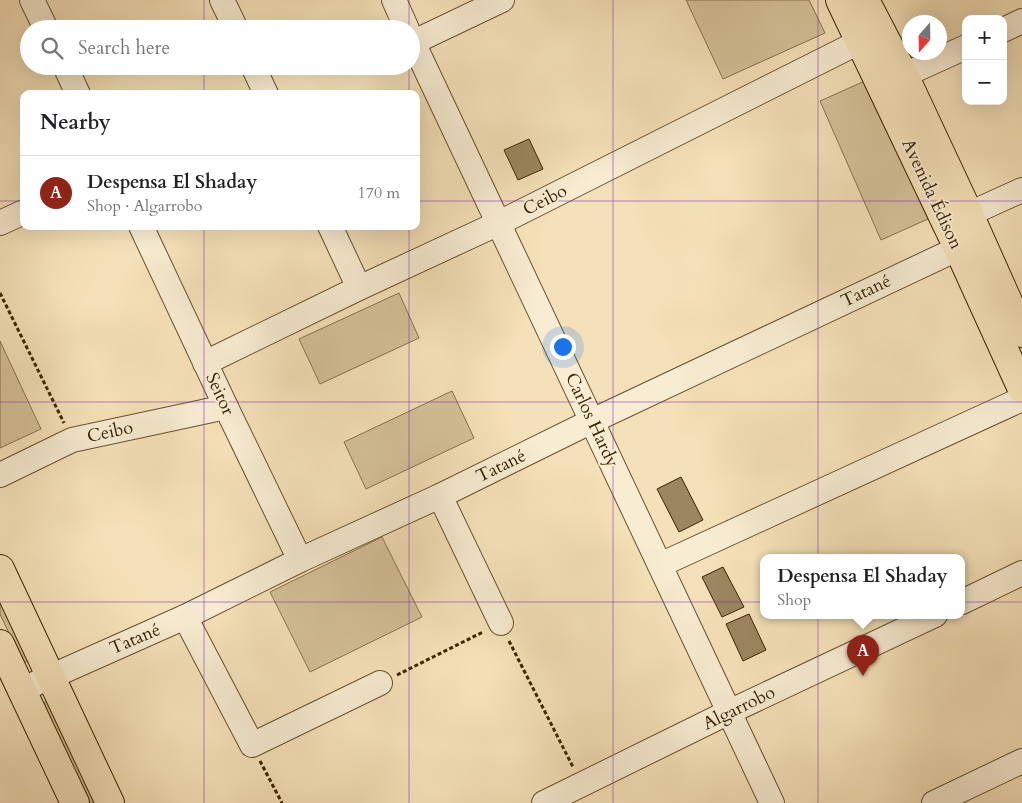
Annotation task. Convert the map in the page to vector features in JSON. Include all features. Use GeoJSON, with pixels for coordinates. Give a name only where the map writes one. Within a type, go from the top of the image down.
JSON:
{"type":"FeatureCollection","features":[{"type":"Feature","properties":{"kind":"main road","name":"Avenida Édison"},"geometry":{"type":"LineString","coordinates":[[840,0],[904,75],[968,233],[1022,389]]}},
{"type":"Feature","properties":{"kind":"main road","name":"Avenida Édison"},"geometry":{"type":"LineString","coordinates":[[865,0],[871,36],[968,233],[1022,333]]}},
{"type":"Feature","properties":{"kind":"main road"},"geometry":{"type":"LineString","coordinates":[[0,569],[110,803]]}},
{"type":"Feature","properties":{"kind":"main road"},"geometry":{"type":"LineString","coordinates":[[0,644],[75,803]]}},
{"type":"Feature","properties":{"kind":"street"},"geometry":{"type":"LineString","coordinates":[[32,0],[42,20]]}},
{"type":"Feature","properties":{"kind":"street"},"geometry":{"type":"LineString","coordinates":[[222,0],[232,20]]}},
{"type":"Feature","properties":{"kind":"street","name":"Carlos Hardy"},"geometry":{"type":"LineString","coordinates":[[394,0],[403,20]]}},
{"type":"Feature","properties":{"kind":"street"},"geometry":{"type":"LineString","coordinates":[[420,32],[502,0]]}},
{"type":"Feature","properties":{"kind":"street"},"geometry":{"type":"LineString","coordinates":[[1007,28],[1022,21]]}},
{"type":"Feature","properties":{"kind":"street","name":"Ceibo"},"geometry":{"type":"LineString","coordinates":[[205,363],[359,288],[499,223],[871,36]]}},
{"type":"Feature","properties":{"kind":"street"},"geometry":{"type":"LineString","coordinates":[[904,75],[962,49]]}},
{"type":"Feature","properties":{"kind":"street","name":"Carlos Hardy"},"geometry":{"type":"LineString","coordinates":[[420,55],[772,803]]}},
{"type":"Feature","properties":{"kind":"street"},"geometry":{"type":"LineString","coordinates":[[69,75],[76,90]]}},
{"type":"Feature","properties":{"kind":"street"},"geometry":{"type":"LineString","coordinates":[[257,75],[264,90]]}},
{"type":"Feature","properties":{"kind":"street","name":"Tatané"},"geometry":{"type":"LineString","coordinates":[[21,690],[185,617],[300,560],[440,496],[968,233],[1022,190]]}},
{"type":"Feature","properties":{"kind":"street"},"geometry":{"type":"LineString","coordinates":[[0,223],[20,214]]}},
{"type":"Feature","properties":{"kind":"street","name":"Seitor"},"geometry":{"type":"LineString","coordinates":[[144,230],[205,363],[300,560]]}},
{"type":"Feature","properties":{"kind":"street"},"geometry":{"type":"LineString","coordinates":[[332,230],[359,288]]}},
{"type":"Feature","properties":{"kind":"street"},"geometry":{"type":"LineString","coordinates":[[660,565],[1022,399]]}},
{"type":"Feature","properties":{"kind":"street","name":"Ceibo"},"geometry":{"type":"LineString","coordinates":[[0,475],[72,440],[226,407]]}},
{"type":"Feature","properties":{"kind":"street"},"geometry":{"type":"LineString","coordinates":[[440,496],[500,623]]}},
{"type":"Feature","properties":{"kind":"street"},"geometry":{"type":"LineString","coordinates":[[965,601],[1022,573]]}},
{"type":"Feature","properties":{"kind":"street"},"geometry":{"type":"LineString","coordinates":[[185,617],[252,744],[380,684]]}},
{"type":"Feature","properties":{"kind":"street","name":"Algarrobo"},"geometry":{"type":"LineString","coordinates":[[544,803],[586,794],[729,712],[927,619]]}},
{"type":"Feature","properties":{"kind":"street"},"geometry":{"type":"LineString","coordinates":[[934,803],[1022,761]]}},
{"type":"Feature","properties":{"kind":"path"},"geometry":{"type":"LineString","coordinates":[[0,294],[72,440]]}},
{"type":"Feature","properties":{"kind":"path"},"geometry":{"type":"LineString","coordinates":[[380,684],[500,623],[586,794]]}},
{"type":"Feature","properties":{"kind":"path"},"geometry":{"type":"LineString","coordinates":[[252,744],[282,803]]}},
{"type":"Feature","properties":{"kind":"shaded area"},"geometry":{"type":"Polygon","coordinates":[[[686,0],[809,0],[825,33],[723,79],[686,0]]]}},
{"type":"Feature","properties":{"kind":"shaded area"},"geometry":{"type":"Polygon","coordinates":[[[867,80],[928,219],[881,240],[820,101],[867,80]]]}},
{"type":"Feature","properties":{"kind":"shaded area"},"geometry":{"type":"Polygon","coordinates":[[[399,293],[419,338],[320,384],[299,339],[399,293]]]}},
{"type":"Feature","properties":{"kind":"shaded area"},"geometry":{"type":"Polygon","coordinates":[[[0,341],[41,429],[0,448],[0,341]]]}},
{"type":"Feature","properties":{"kind":"shaded area"},"geometry":{"type":"Polygon","coordinates":[[[452,391],[474,438],[366,489],[344,442],[452,391]]]}},
{"type":"Feature","properties":{"kind":"shaded area"},"geometry":{"type":"Polygon","coordinates":[[[382,537],[422,617],[310,672],[270,592],[382,537]]]}},
{"type":"Feature","properties":{"kind":"shaded area"},"geometry":{"type":"Polygon","coordinates":[[[0,590],[33,659],[23,663],[0,614],[0,590]]]}},
{"type":"Feature","properties":{"kind":"shaded area"},"geometry":{"type":"Polygon","coordinates":[[[49,699],[98,803],[89,803],[43,704],[49,699]]]}},
{"type":"Feature","properties":{"kind":"building"},"geometry":{"type":"Polygon","coordinates":[[[529,139],[543,169],[518,180],[504,150],[529,139]]]}},
{"type":"Feature","properties":{"kind":"building"},"geometry":{"type":"Polygon","coordinates":[[[681,477],[703,520],[679,532],[657,489],[681,477]]]}},
{"type":"Feature","properties":{"kind":"building"},"geometry":{"type":"Polygon","coordinates":[[[723,567],[744,607],[722,617],[702,577],[723,567]]]}},
{"type":"Feature","properties":{"kind":"building"},"geometry":{"type":"Polygon","coordinates":[[[749,614],[766,650],[743,661],[726,624],[749,614]]]}},
{"type":"Feature","properties":{"kind":"place","name":"Despensa El Shaday"},"geometry":{"type":"Point","coordinates":[863,676]}}]}
